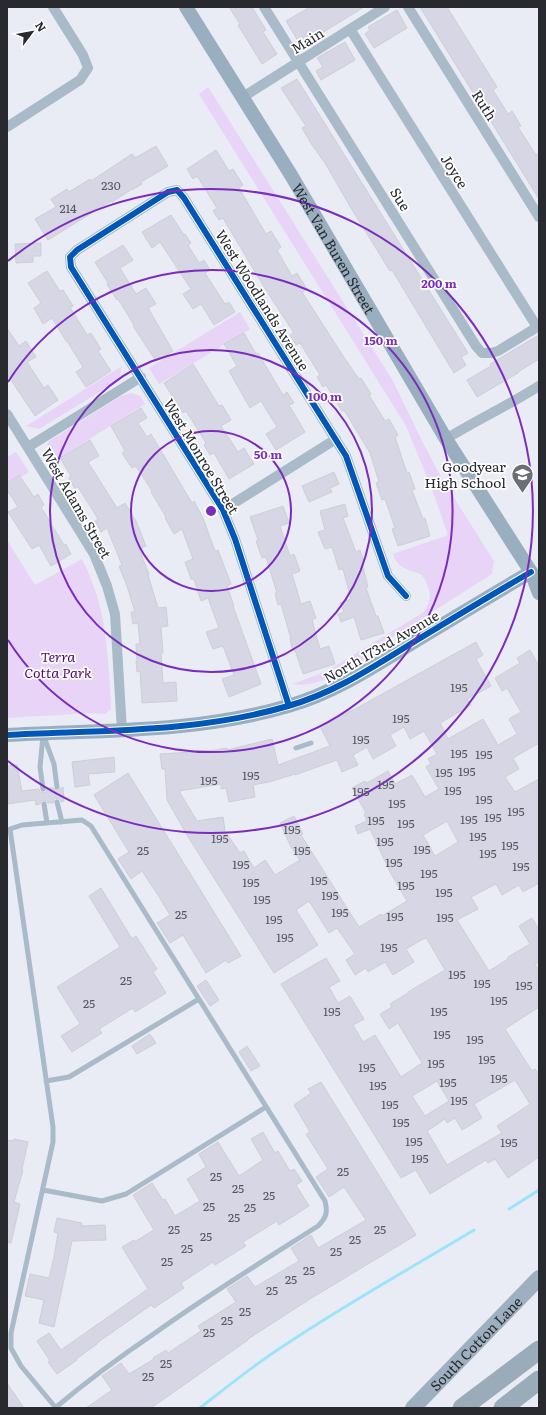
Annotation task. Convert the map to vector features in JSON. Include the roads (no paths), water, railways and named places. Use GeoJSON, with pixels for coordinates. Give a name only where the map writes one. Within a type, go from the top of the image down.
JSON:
{"type":"FeatureCollection","features":[{"type":"Feature","properties":{"kind":"highway"},"geometry":{"type":"LineString","coordinates":[[462,1408],[539,1350]]}},
{"type":"Feature","properties":{"kind":"highway"},"geometry":{"type":"LineString","coordinates":[[503,1408],[539,1380]]}},
{"type":"Feature","properties":{"kind":"main road","name":"West Van Buren Street"},"geometry":{"type":"LineString","coordinates":[[186,7],[243,96],[313,212],[446,439],[535,572],[539,593]]}},
{"type":"Feature","properties":{"kind":"main road","name":"North 173rd Avenue"},"geometry":{"type":"LineString","coordinates":[[7,735],[122,731],[179,726],[236,718],[289,706],[322,693],[361,674],[535,572]]}},
{"type":"Feature","properties":{"kind":"main road","name":"South Cotton Lane"},"geometry":{"type":"LineString","coordinates":[[413,1408],[539,1278]]}},
{"type":"Feature","properties":{"kind":"street"},"geometry":{"type":"LineString","coordinates":[[7,127],[80,80],[88,68],[83,55],[53,7]]}},
{"type":"Feature","properties":{"kind":"street","name":"Sue"},"geometry":{"type":"LineString","coordinates":[[264,7],[476,346],[482,353],[498,352],[538,326]]}},
{"type":"Feature","properties":{"kind":"street","name":"Main"},"geometry":{"type":"LineString","coordinates":[[243,96],[385,7]]}},
{"type":"Feature","properties":{"kind":"street","name":"Ruth"},"geometry":{"type":"LineString","coordinates":[[408,7],[539,217]]}},
{"type":"Feature","properties":{"kind":"street","name":"Joyce"},"geometry":{"type":"LineString","coordinates":[[350,29],[538,326]]}},
{"type":"Feature","properties":{"kind":"street","name":"West Monroe Street"},"geometry":{"type":"LineString","coordinates":[[177,190],[168,192],[77,250],[70,257],[71,266],[223,510],[235,539],[289,706]]}},
{"type":"Feature","properties":{"kind":"street","name":"West Woodlands Avenue"},"geometry":{"type":"LineString","coordinates":[[177,190],[184,198],[346,456],[388,576],[406,596]]}},
{"type":"Feature","properties":{"kind":"street"},"geometry":{"type":"LineString","coordinates":[[28,447],[140,377]]}},
{"type":"Feature","properties":{"kind":"street"},"geometry":{"type":"LineString","coordinates":[[446,439],[474,422],[524,396],[539,386]]}},
{"type":"Feature","properties":{"kind":"street","name":"West Adams Street"},"geometry":{"type":"LineString","coordinates":[[7,414],[94,554],[107,586],[115,614],[122,731]]}},
{"type":"Feature","properties":{"kind":"street"},"geometry":{"type":"LineString","coordinates":[[223,510],[336,439]]}},
{"type":"Feature","properties":{"kind":"lane"},"geometry":{"type":"LineString","coordinates":[[43,733],[54,764],[57,787]]}},
{"type":"Feature","properties":{"kind":"lane"},"geometry":{"type":"LineString","coordinates":[[43,733],[40,767],[43,789]]}},
{"type":"Feature","properties":{"kind":"lane"},"geometry":{"type":"LineString","coordinates":[[296,748],[311,743]]}},
{"type":"Feature","properties":{"kind":"lane"},"geometry":{"type":"LineString","coordinates":[[57,802],[62,822]]}},
{"type":"Feature","properties":{"kind":"lane"},"geometry":{"type":"LineString","coordinates":[[44,804],[46,823]]}},
{"type":"Feature","properties":{"kind":"lane"},"geometry":{"type":"LineString","coordinates":[[82,820],[91,826],[326,1202],[327,1209],[325,1219],[318,1226],[238,1276],[140,1343],[76,1390],[56,1408],[21,1366],[11,1348],[11,1333],[53,1142],[53,1127],[10,829],[22,825],[46,823],[82,820]]}},
{"type":"Feature","properties":{"kind":"lane"},"geometry":{"type":"LineString","coordinates":[[46,1081],[69,1077],[199,999]]}},
{"type":"Feature","properties":{"kind":"lane"},"geometry":{"type":"LineString","coordinates":[[43,1190],[102,1201],[121,1196],[266,1107]]}},
{"type":"Feature","properties":{"kind":"waterway"},"geometry":{"type":"LineString","coordinates":[[509,1209],[539,1190]]}},
{"type":"Feature","properties":{"kind":"waterway"},"geometry":{"type":"LineString","coordinates":[[200,1408],[252,1367],[274,1352],[355,1301],[474,1230]]}},
{"type":"Feature","properties":{"kind":"place","name":"Goodyear High School"},"geometry":{"type":"Point","coordinates":[522,494]}},
{"type":"Feature","properties":{"kind":"park label","name":"Terra Cotta Park"},"geometry":{"type":"Point","coordinates":[58,664]}}]}
